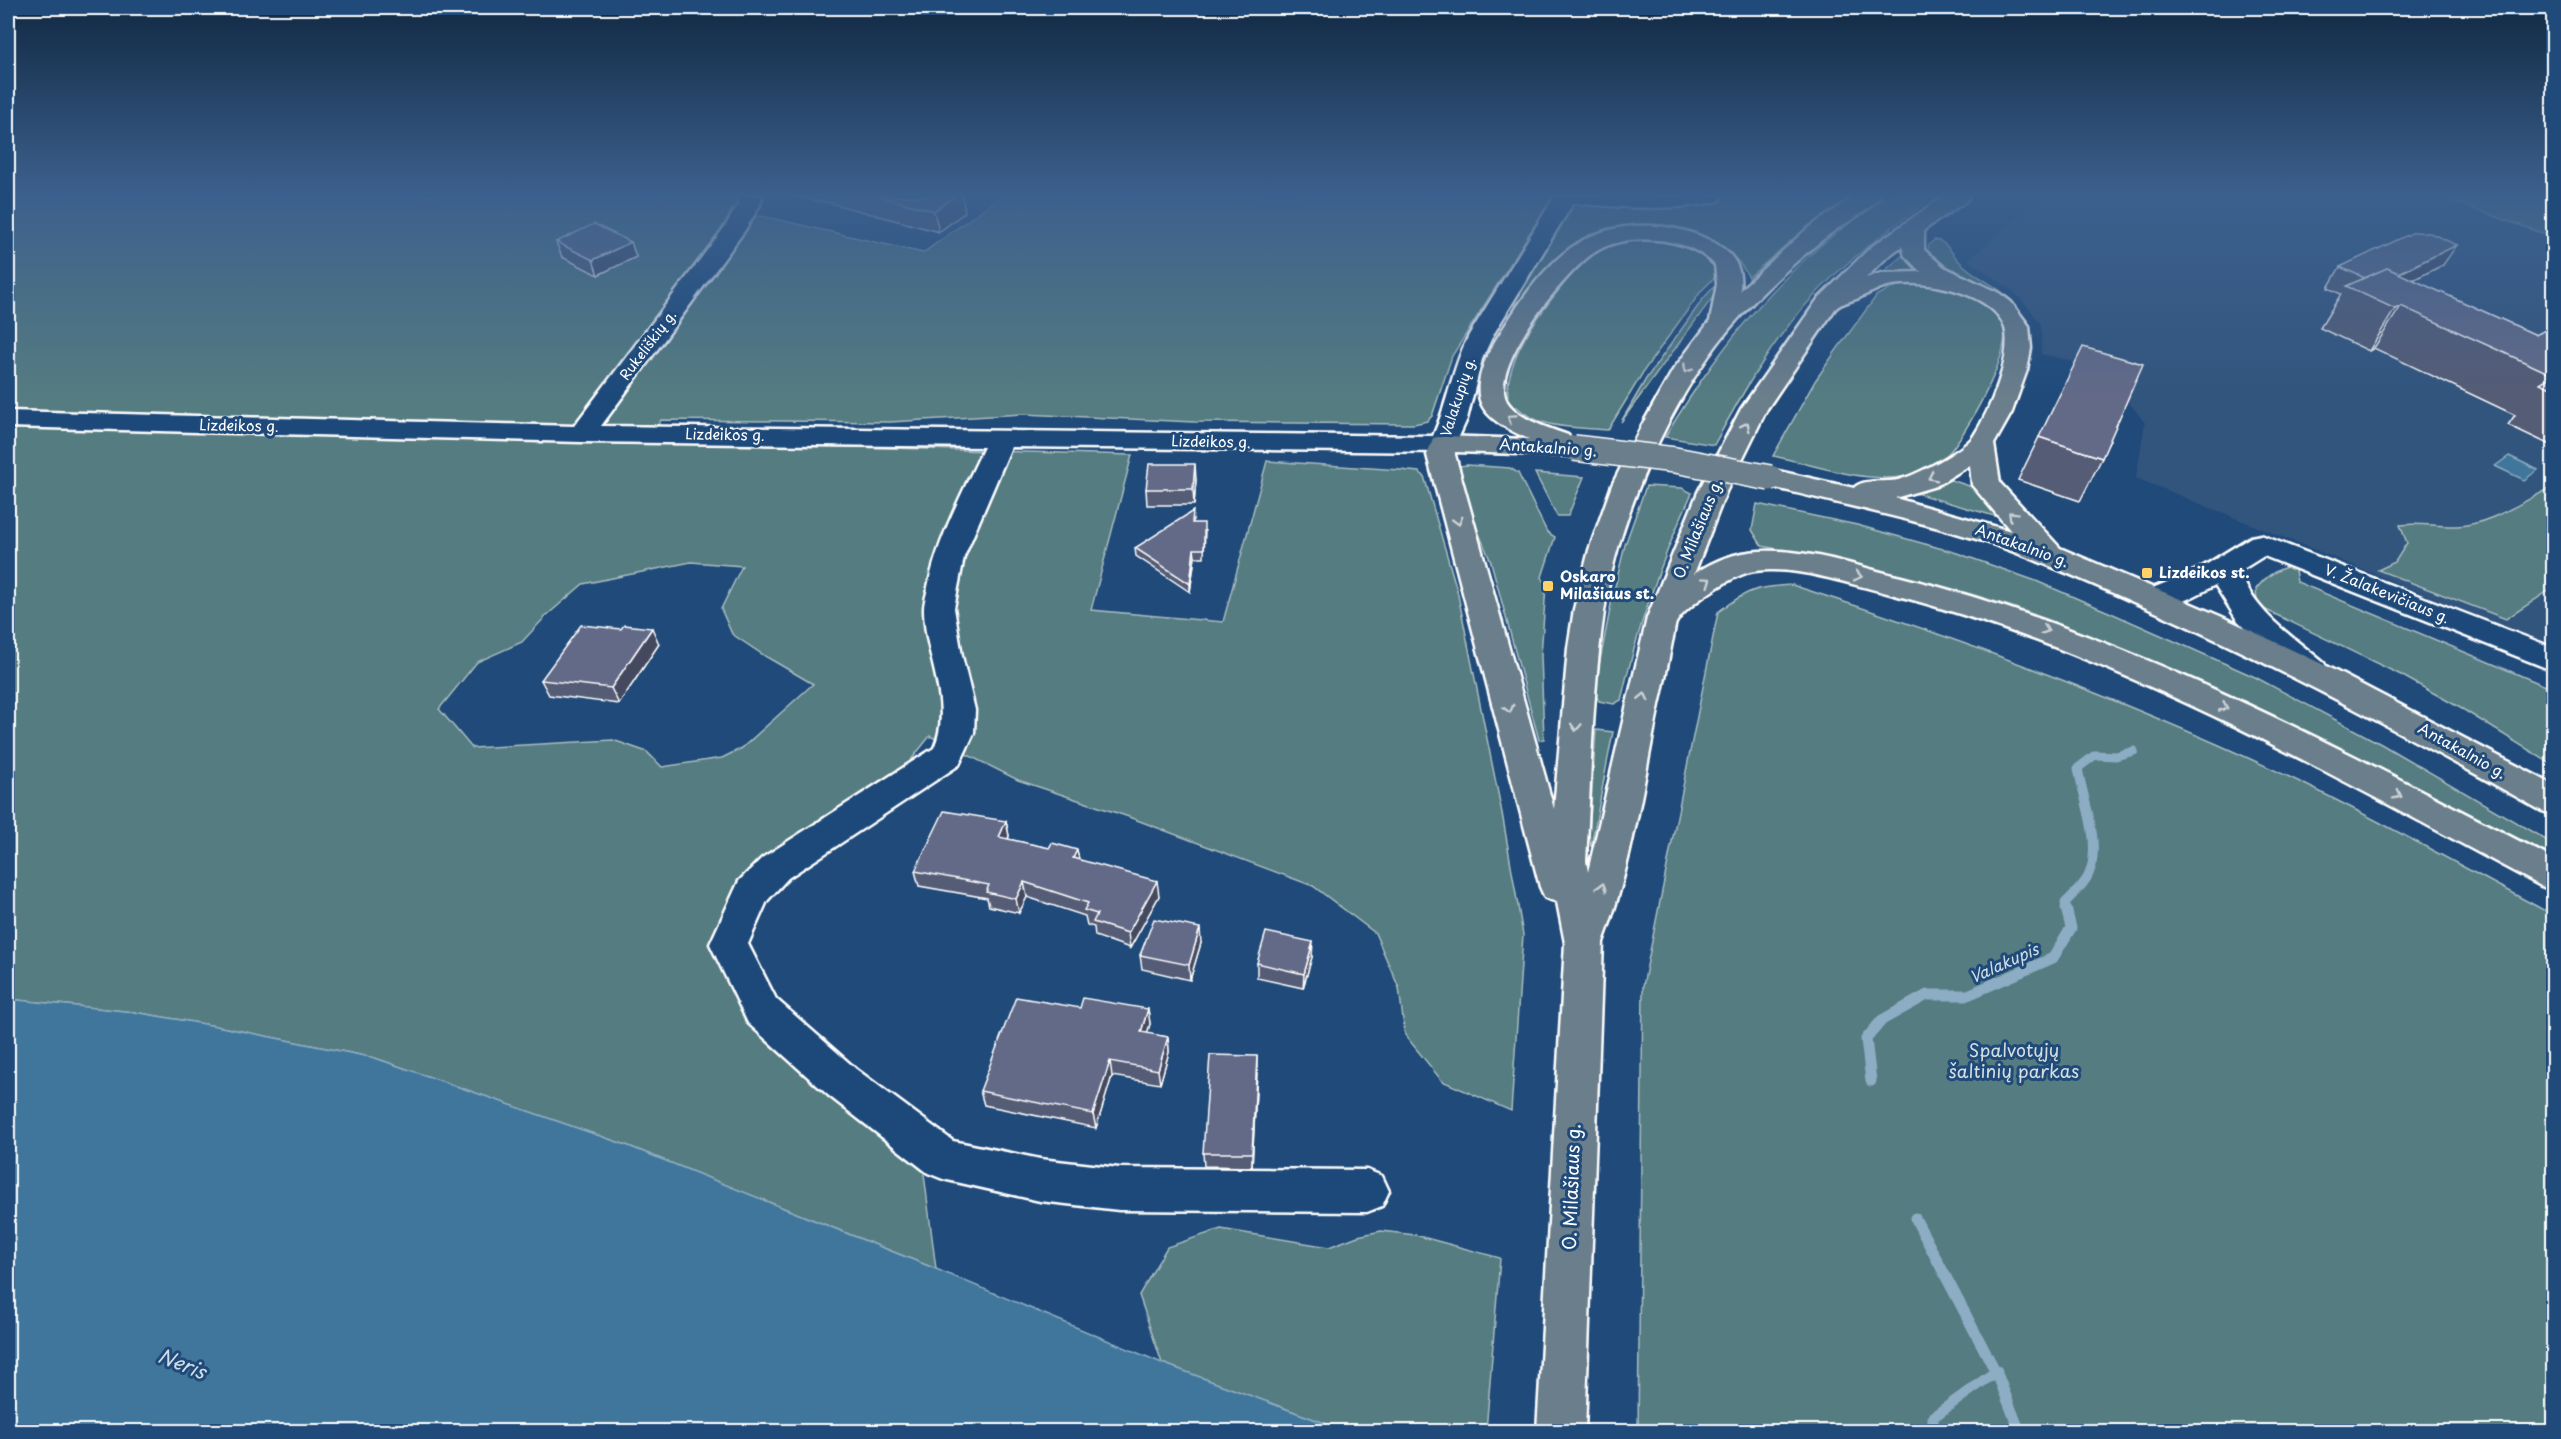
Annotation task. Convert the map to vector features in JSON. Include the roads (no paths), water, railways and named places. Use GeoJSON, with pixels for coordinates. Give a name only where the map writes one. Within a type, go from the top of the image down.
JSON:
{"type":"FeatureCollection","features":[{"type":"Feature","properties":{"kind":"main road"},"geometry":{"type":"LineString","coordinates":[[1569,263],[1546,286],[1524,314],[1500,353],[1491,398],[1503,414],[1574,448]]}},
{"type":"Feature","properties":{"kind":"main road"},"geometry":{"type":"LineString","coordinates":[[1722,322],[1730,272],[1725,263]]}},
{"type":"Feature","properties":{"kind":"main road","name":"O. Milašiaus g."},"geometry":{"type":"LineString","coordinates":[[1584,943],[1568,861],[1578,702],[1589,609],[1604,550],[1626,485],[1655,425],[1686,370],[1722,322],[1782,263]]}},
{"type":"Feature","properties":{"kind":"main road","name":"O. Milašiaus g."},"geometry":{"type":"LineString","coordinates":[[1561,1431],[1584,943],[1605,878],[1662,618],[1712,492],[1754,409],[1826,304],[1868,263]]}},
{"type":"Feature","properties":{"kind":"main road"},"geometry":{"type":"LineString","coordinates":[[1831,490],[1889,491],[1936,477],[1981,445],[2008,387],[2018,356],[2019,339],[2014,321],[2005,309],[1971,288],[1951,281],[1921,263]]}},
{"type":"Feature","properties":{"kind":"main road"},"geometry":{"type":"LineString","coordinates":[[1826,304],[1881,280],[1906,278],[1951,281]]}},
{"type":"Feature","properties":{"kind":"main road"},"geometry":{"type":"LineString","coordinates":[[1443,444],[1442,465],[1557,886],[1584,943]]}},
{"type":"Feature","properties":{"kind":"main road","name":"Antakalnio g."},"geometry":{"type":"LineString","coordinates":[[1443,444],[1574,448],[1675,460],[1831,490],[1956,523],[2053,556],[2313,671],[2553,802]]}},
{"type":"Feature","properties":{"kind":"main road"},"geometry":{"type":"LineString","coordinates":[[1981,445],[1986,485],[2007,510],[2053,556]]}},
{"type":"Feature","properties":{"kind":"main road"},"geometry":{"type":"LineString","coordinates":[[1662,618],[1700,584],[1722,570],[1748,561],[1800,564],[1872,579],[1952,600],[2030,625],[2160,677],[2250,720],[2553,876]]}},
{"type":"Feature","properties":{"kind":"street","name":"Rukeliškių g."},"geometry":{"type":"LineString","coordinates":[[582,434],[709,263]]}},
{"type":"Feature","properties":{"kind":"street","name":"Valakupių g."},"geometry":{"type":"LineString","coordinates":[[1443,444],[1454,420],[1469,359],[1525,263]]}},
{"type":"Feature","properties":{"kind":"street"},"geometry":{"type":"LineString","coordinates":[[1500,302],[1500,353]]}},
{"type":"Feature","properties":{"kind":"street","name":"Lizdeikos g."},"geometry":{"type":"LineString","coordinates":[[8,419],[582,434],[1443,444]]}},
{"type":"Feature","properties":{"kind":"street"},"geometry":{"type":"LineString","coordinates":[[1001,439],[950,557],[939,608],[946,656],[959,710],[957,733],[947,756],[884,800],[775,868],[752,892],[729,944],[762,1011],[843,1082],[943,1159],[1040,1180],[1119,1189],[1367,1191]]}},
{"type":"Feature","properties":{"kind":"street","name":"V. Žalakevičiaus g."},"geometry":{"type":"LineString","coordinates":[[2154,599],[2180,592],[2225,569],[2261,544],[2553,660]]}},
{"type":"Feature","properties":{"kind":"street"},"geometry":{"type":"LineString","coordinates":[[2225,569],[2227,580],[2237,599],[2254,619],[2313,671]]}},
{"type":"Feature","properties":{"kind":"water"},"geometry":{"type":"Polygon","coordinates":[[[2509,456],[2538,470],[2524,480],[2495,466],[2509,456]]]}},
{"type":"Feature","properties":{"kind":"water","name":"Neris"},"geometry":{"type":"Polygon","coordinates":[[[8,999],[134,1012],[375,1058],[626,1145],[936,1269],[1162,1363],[1346,1431],[8,1431],[8,999]]]}},
{"type":"Feature","properties":{"kind":"waterway","name":"Valakupis"},"geometry":{"type":"LineString","coordinates":[[2067,910],[2065,903],[2084,882],[2092,862],[2093,835],[2078,768],[2095,755],[2116,756],[2134,751]]}},
{"type":"Feature","properties":{"kind":"waterway","name":"Valakupis"},"geometry":{"type":"LineString","coordinates":[[1871,1081],[1866,1039],[1882,1020],[1927,995],[1968,995],[2053,958],[2071,928],[2066,908]]}},
{"type":"Feature","properties":{"kind":"waterway","name":"Valakupis"},"geometry":{"type":"LineString","coordinates":[[1915,1218],[1996,1372]]}},
{"type":"Feature","properties":{"kind":"waterway","name":"Valakupis"},"geometry":{"type":"LineString","coordinates":[[1933,1432],[1933,1417],[1996,1372]]}},
{"type":"Feature","properties":{"kind":"waterway","name":"Valakupis"},"geometry":{"type":"LineString","coordinates":[[1996,1372],[2020,1432]]}},
{"type":"Feature","properties":{"kind":"place","name":"Lizdeikos st."},"geometry":{"type":"Point","coordinates":[2147,573]}},
{"type":"Feature","properties":{"kind":"place","name":"Oskaro Milašiaus st."},"geometry":{"type":"Point","coordinates":[1548,586]}},
{"type":"Feature","properties":{"kind":"park label","name":"Spalvotųjų šaltinių parkas"},"geometry":{"type":"Point","coordinates":[2014,1061]}}]}
